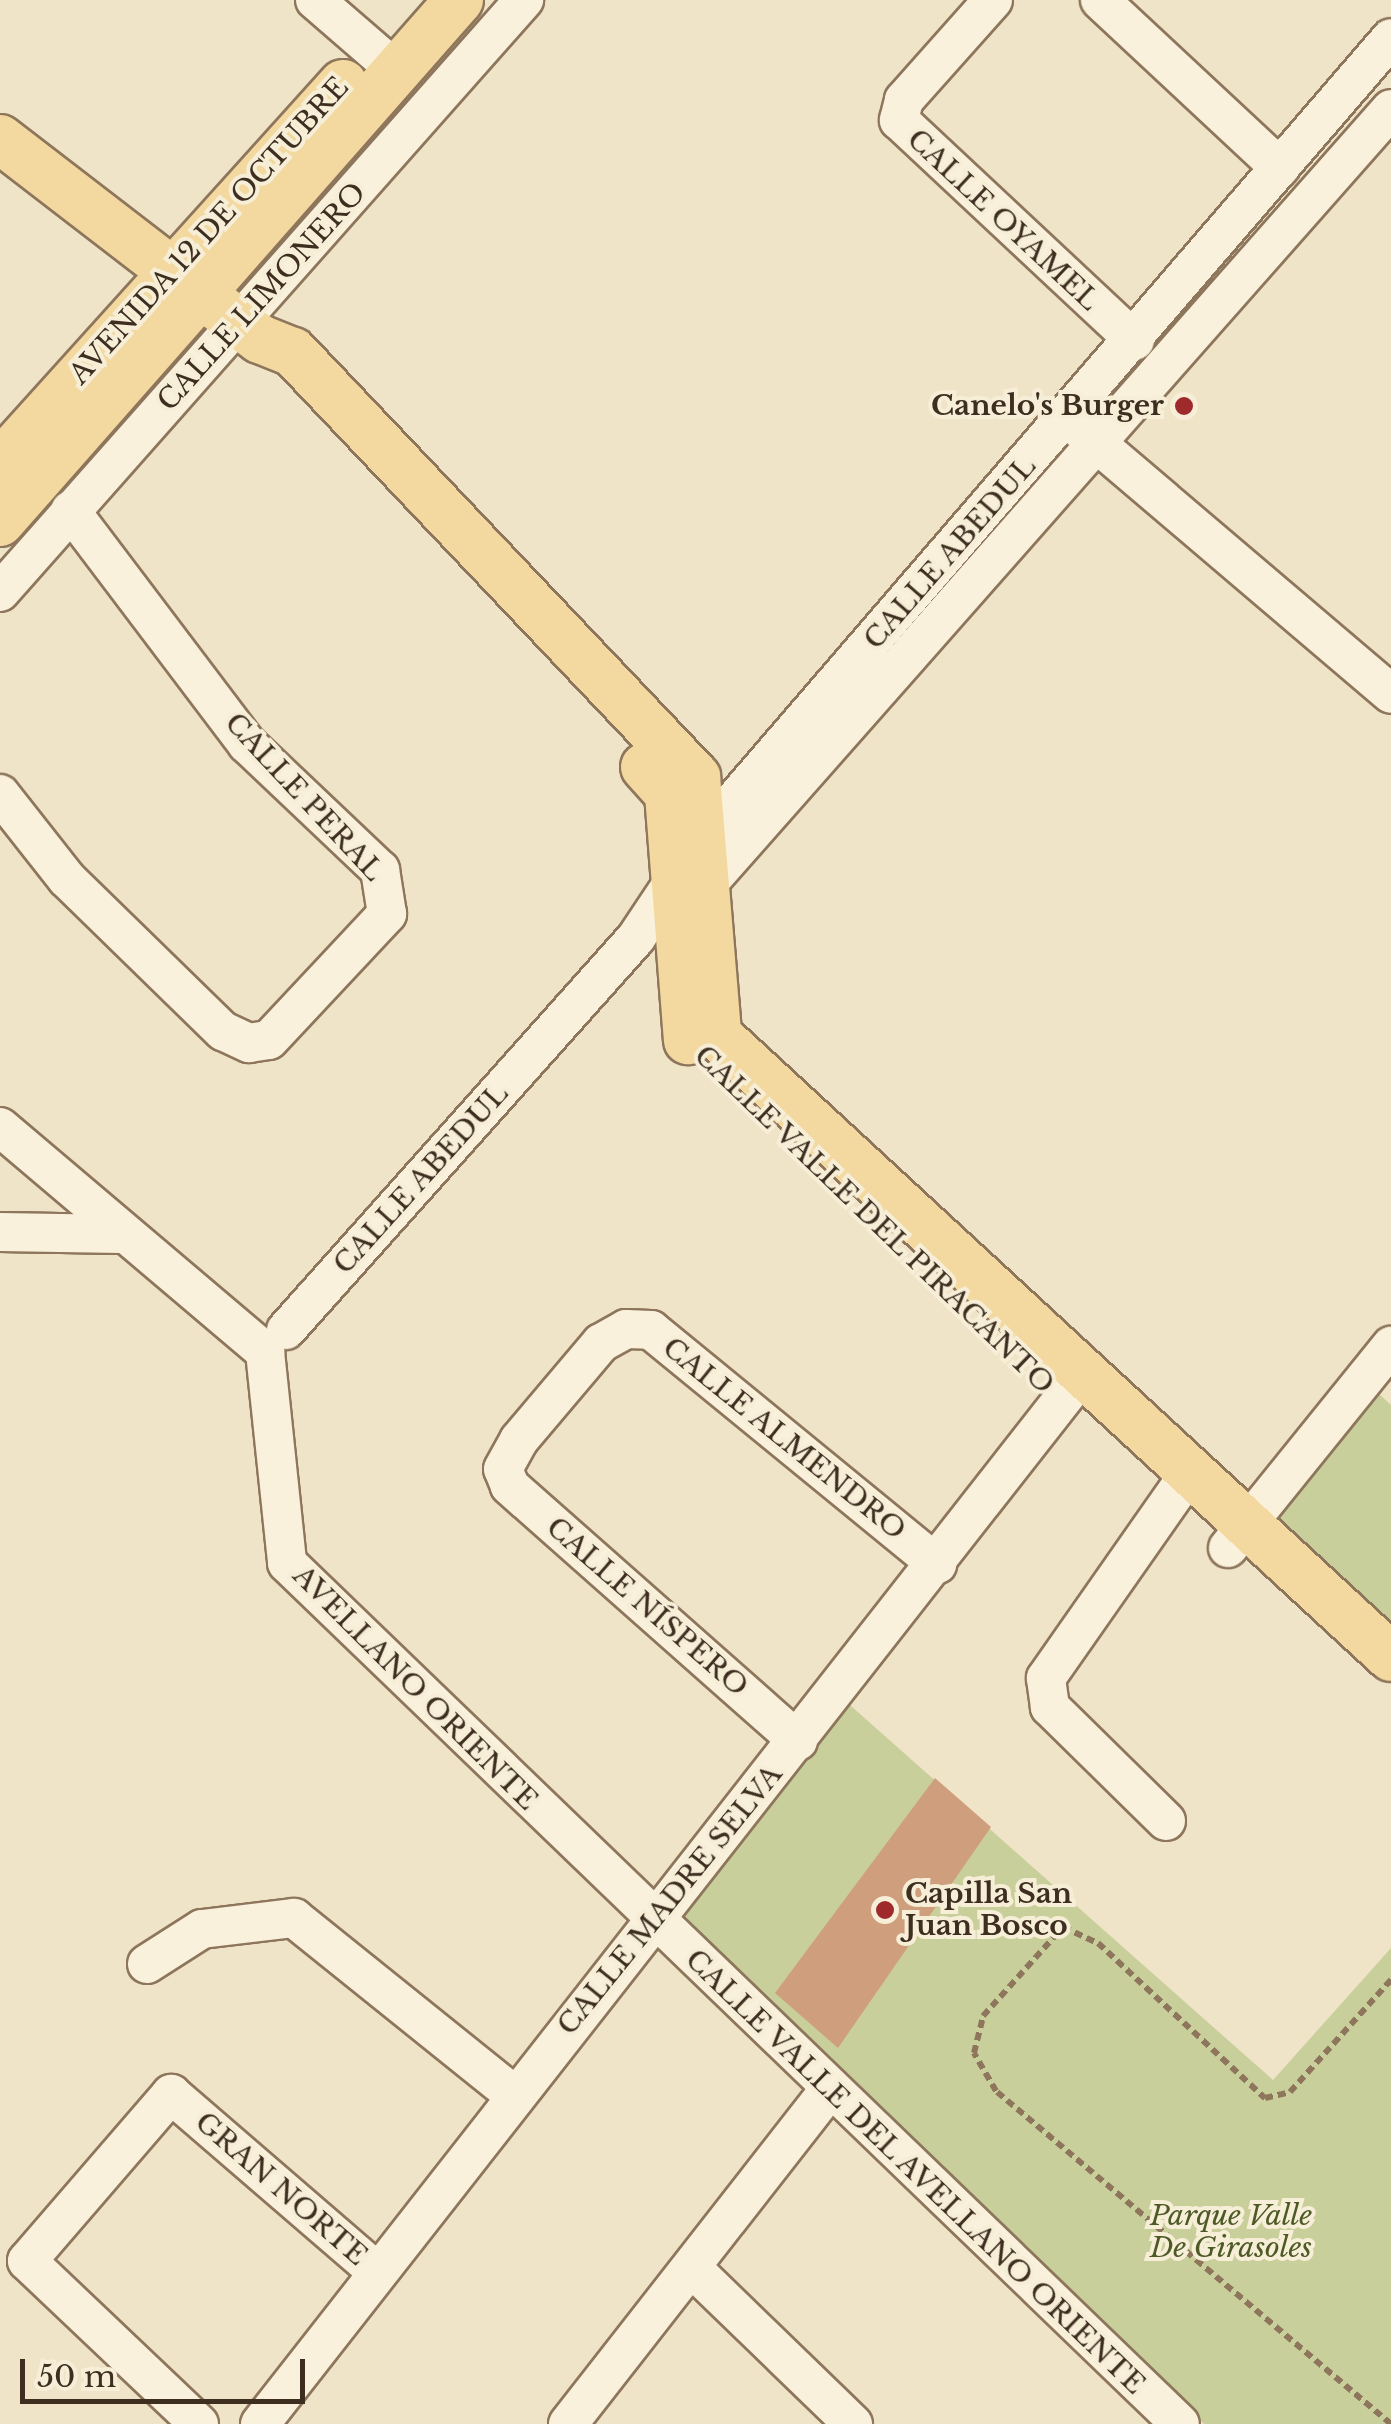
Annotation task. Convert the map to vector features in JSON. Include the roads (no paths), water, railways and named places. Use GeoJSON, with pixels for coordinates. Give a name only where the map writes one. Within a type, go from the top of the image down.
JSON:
{"type":"FeatureCollection","features":[{"type":"Feature","properties":{"kind":"main road","name":"AVENIDA 12 DE OCTUBRE"},"geometry":{"type":"LineString","coordinates":[[386,60],[419,0]]}},
{"type":"Feature","properties":{"kind":"main road","name":"AVENIDA 12 DE OCTUBRE"},"geometry":{"type":"LineString","coordinates":[[0,464],[184,280],[386,60],[459,0]]}},
{"type":"Feature","properties":{"kind":"main road"},"geometry":{"type":"LineString","coordinates":[[0,139],[250,331]]}},
{"type":"Feature","properties":{"kind":"main road"},"geometry":{"type":"LineString","coordinates":[[0,522],[184,280]]}},
{"type":"Feature","properties":{"kind":"main road","name":"CALLE VALLE DEL PIRACANTO"},"geometry":{"type":"LineString","coordinates":[[250,331],[294,352],[696,777],[706,833],[673,905]]}},
{"type":"Feature","properties":{"kind":"main road","name":"CALLE VALLE DEL PIRACANTO"},"geometry":{"type":"LineString","coordinates":[[250,331],[272,371],[670,794],[673,905],[689,1051],[1180,1485],[1391,1694]]}},
{"type":"Feature","properties":{"kind":"main road","name":"CALLE VALLE DEL PIRACANTO"},"geometry":{"type":"LineString","coordinates":[[1237,1539],[1391,1656]]}},
{"type":"Feature","properties":{"kind":"street"},"geometry":{"type":"LineString","coordinates":[[316,0],[386,60]]}},
{"type":"Feature","properties":{"kind":"street","name":"CALLE LIMONERO"},"geometry":{"type":"LineString","coordinates":[[0,592],[70,510],[250,331],[524,0]]}},
{"type":"Feature","properties":{"kind":"street","name":"CALLE OYAMEL"},"geometry":{"type":"LineString","coordinates":[[993,0],[904,100],[899,120],[909,139],[1135,341]]}},
{"type":"Feature","properties":{"kind":"street"},"geometry":{"type":"LineString","coordinates":[[1100,0],[1280,168]]}},
{"type":"Feature","properties":{"kind":"street","name":"CALLE ABEDUL"},"geometry":{"type":"LineString","coordinates":[[706,833],[1068,419],[1391,38]]}},
{"type":"Feature","properties":{"kind":"street","name":"CALLE ABEDUL"},"geometry":{"type":"LineString","coordinates":[[275,1341],[1098,445],[1391,109]]}},
{"type":"Feature","properties":{"kind":"street"},"geometry":{"type":"LineString","coordinates":[[1238,218],[1270,247]]}},
{"type":"Feature","properties":{"kind":"street"},"geometry":{"type":"LineString","coordinates":[[1068,419],[1391,694]]}},
{"type":"Feature","properties":{"kind":"street","name":"CALLE PERAL"},"geometry":{"type":"LineString","coordinates":[[0,794],[66,879],[223,1031],[269,1040],[320,990],[386,914],[390,891],[380,870],[248,744],[70,510]]}},
{"type":"Feature","properties":{"kind":"street"},"geometry":{"type":"LineString","coordinates":[[0,1127],[121,1234],[275,1341]]}},
{"type":"Feature","properties":{"kind":"street"},"geometry":{"type":"LineString","coordinates":[[0,1232],[121,1234]]}},
{"type":"Feature","properties":{"kind":"street","name":"CALLE NÍSPERO"},"geometry":{"type":"LineString","coordinates":[[626,1329],[601,1343],[503,1469],[510,1486],[798,1740]]}},
{"type":"Feature","properties":{"kind":"street","name":"CALLE ALMENDRO"},"geometry":{"type":"LineString","coordinates":[[626,1329],[651,1330],[937,1564]]}},
{"type":"Feature","properties":{"kind":"street","name":"AVELLANO ORIENTE"},"geometry":{"type":"LineString","coordinates":[[275,1341],[288,1563],[650,1920]]}},
{"type":"Feature","properties":{"kind":"street"},"geometry":{"type":"LineString","coordinates":[[1237,1539],[1391,1346]]}},
{"type":"Feature","properties":{"kind":"street","name":"CALLE MADRE SELVA"},"geometry":{"type":"LineString","coordinates":[[260,2424],[650,1920],[798,1740],[1071,1389]]}},
{"type":"Feature","properties":{"kind":"street"},"geometry":{"type":"LineString","coordinates":[[1166,1821],[1050,1707],[1046,1678],[1180,1485]]}},
{"type":"Feature","properties":{"kind":"street"},"geometry":{"type":"LineString","coordinates":[[147,1964],[202,1929],[294,1918],[515,2096]]}},
{"type":"Feature","properties":{"kind":"street","name":"CALLE VALLE DEL AVELLANO ORIENTE"},"geometry":{"type":"LineString","coordinates":[[650,1920],[1180,2424]]}},
{"type":"Feature","properties":{"kind":"street"},"geometry":{"type":"LineString","coordinates":[[568,2424],[693,2269],[829,2090]]}},
{"type":"Feature","properties":{"kind":"street","name":"GRAN NORTE"},"geometry":{"type":"LineString","coordinates":[[199,2424],[27,2261],[171,2094],[377,2272]]}},
{"type":"Feature","properties":{"kind":"street"},"geometry":{"type":"LineString","coordinates":[[693,2269],[853,2424]]}},
{"type":"Feature","properties":{"kind":"place","name":"Canelo's Burger"},"geometry":{"type":"Point","coordinates":[1184,406]}},
{"type":"Feature","properties":{"kind":"place","name":"Capilla San Juan Bosco"},"geometry":{"type":"Point","coordinates":[885,1910]}},
{"type":"Feature","properties":{"kind":"park label","name":"Parque Valle De Girasoles"},"geometry":{"type":"Point","coordinates":[1231,2232]}}]}
